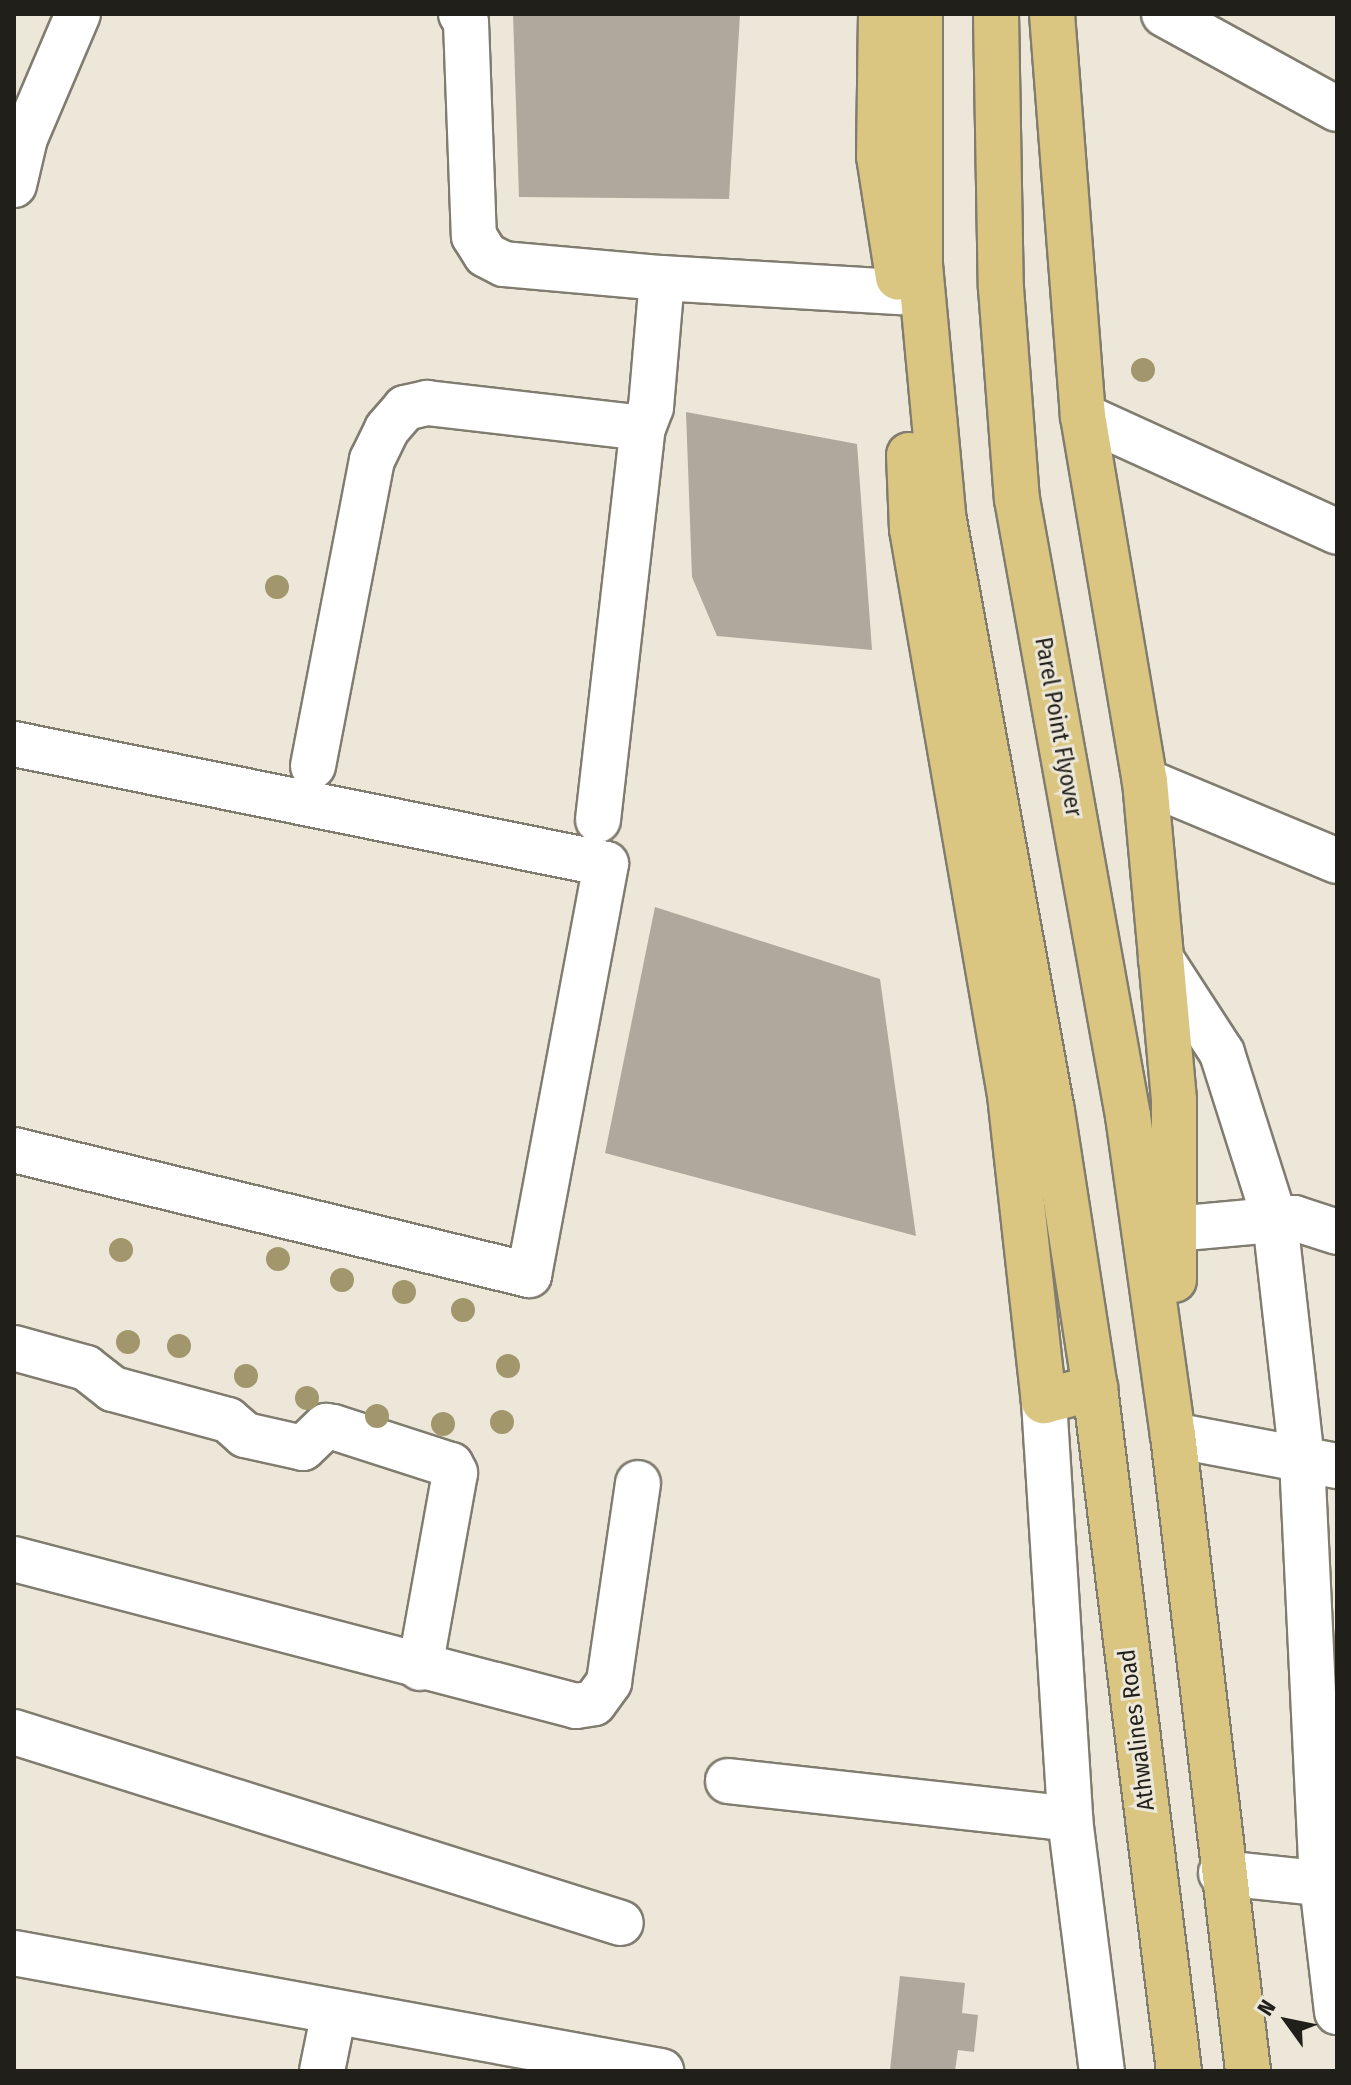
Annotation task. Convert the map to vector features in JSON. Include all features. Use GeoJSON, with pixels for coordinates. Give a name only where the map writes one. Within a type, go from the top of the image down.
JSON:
{"type":"FeatureCollection","features":[{"type":"Feature","properties":{"kind":"main road"},"geometry":{"type":"LineString","coordinates":[[881,14],[879,156],[901,292],[912,529],[1010,1095],[1044,1401],[1095,1388],[1052,1111],[943,515],[920,265],[920,14]]}},
{"type":"Feature","properties":{"kind":"main road","name":"Parel Point Flyover"},"geometry":{"type":"LineString","coordinates":[[996,14],[1001,288],[1017,499],[1128,1116],[1173,1435]]}},
{"type":"Feature","properties":{"kind":"main road"},"geometry":{"type":"LineString","coordinates":[[1052,14],[1083,416],[1145,781],[1174,1101],[1173,1435],[1221,1873],[1248,2071]]}},
{"type":"Feature","properties":{"kind":"main road","name":"Athwalines Road"},"geometry":{"type":"LineString","coordinates":[[1095,1388],[1179,2071]]}},
{"type":"Feature","properties":{"kind":"street"},"geometry":{"type":"LineString","coordinates":[[14,185],[20,136],[78,14]]}},
{"type":"Feature","properties":{"kind":"street"},"geometry":{"type":"LineString","coordinates":[[461,14],[466,22],[474,236],[486,255],[504,264],[662,278],[901,292]]}},
{"type":"Feature","properties":{"kind":"street"},"geometry":{"type":"LineString","coordinates":[[1164,14],[1337,109]]}},
{"type":"Feature","properties":{"kind":"street"},"geometry":{"type":"LineString","coordinates":[[598,820],[643,428],[651,407],[662,278]]}},
{"type":"Feature","properties":{"kind":"street"},"geometry":{"type":"LineString","coordinates":[[313,766],[372,460],[387,429],[405,408],[427,403],[643,428]]}},
{"type":"Feature","properties":{"kind":"street"},"geometry":{"type":"LineString","coordinates":[[1083,416],[1337,532]]}},
{"type":"Feature","properties":{"kind":"street"},"geometry":{"type":"LineString","coordinates":[[14,744],[606,864],[529,1275],[14,1150]]}},
{"type":"Feature","properties":{"kind":"street"},"geometry":{"type":"LineString","coordinates":[[1145,781],[1337,861]]}},
{"type":"Feature","properties":{"kind":"street"},"geometry":{"type":"LineString","coordinates":[[1161,959],[1222,1053],[1275,1220],[1320,1463],[1330,1884],[1337,2012]]}},
{"type":"Feature","properties":{"kind":"street"},"geometry":{"type":"LineString","coordinates":[[1174,1229],[1294,1218],[1337,1232]]}},
{"type":"Feature","properties":{"kind":"street"},"geometry":{"type":"LineString","coordinates":[[14,1348],[86,1368],[113,1389],[228,1420],[245,1435],[303,1448],[326,1426],[333,1427],[451,1465],[455,1473],[420,1668]]}},
{"type":"Feature","properties":{"kind":"street"},"geometry":{"type":"LineString","coordinates":[[1044,1401],[1070,1819],[1102,2071]]}},
{"type":"Feature","properties":{"kind":"street"},"geometry":{"type":"LineString","coordinates":[[1173,1435],[1320,1463]]}},
{"type":"Feature","properties":{"kind":"street"},"geometry":{"type":"LineString","coordinates":[[14,1559],[420,1668],[576,1706],[605,1695],[638,1483]]}},
{"type":"Feature","properties":{"kind":"street"},"geometry":{"type":"LineString","coordinates":[[14,1732],[621,1923]]}},
{"type":"Feature","properties":{"kind":"street"},"geometry":{"type":"LineString","coordinates":[[728,1781],[1070,1819]]}},
{"type":"Feature","properties":{"kind":"street"},"geometry":{"type":"LineString","coordinates":[[1221,1873],[1330,1884]]}},
{"type":"Feature","properties":{"kind":"street"},"geometry":{"type":"LineString","coordinates":[[14,1953],[334,2012],[582,2064],[661,2071]]}},
{"type":"Feature","properties":{"kind":"street"},"geometry":{"type":"LineString","coordinates":[[322,2071],[334,2012]]}},
{"type":"Feature","properties":{"kind":"building"},"geometry":{"type":"Polygon","coordinates":[[[513,14],[740,14],[729,199],[519,197],[513,14]]]}},
{"type":"Feature","properties":{"kind":"building"},"geometry":{"type":"Polygon","coordinates":[[[686,412],[857,444],[872,650],[717,636],[692,577],[686,412]]]}},
{"type":"Feature","properties":{"kind":"building"},"geometry":{"type":"Polygon","coordinates":[[[655,907],[880,979],[916,1236],[605,1153],[655,907]]]}},
{"type":"Feature","properties":{"kind":"building"},"geometry":{"type":"Polygon","coordinates":[[[900,1976],[965,1983],[962,2013],[978,2015],[974,2052],[958,2050],[955,2071],[890,2070],[900,1976]]]}}]}
